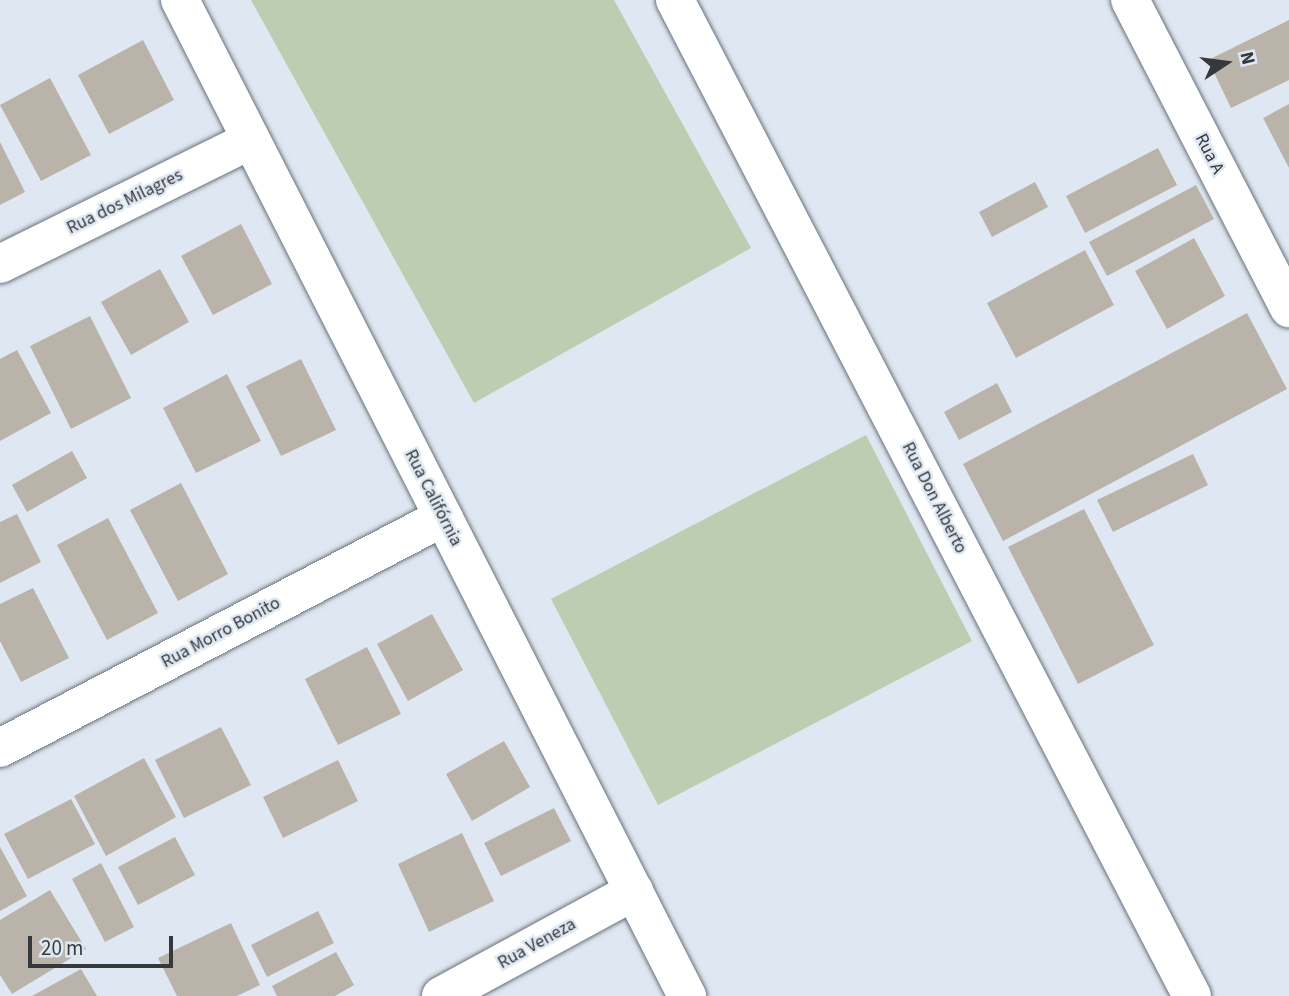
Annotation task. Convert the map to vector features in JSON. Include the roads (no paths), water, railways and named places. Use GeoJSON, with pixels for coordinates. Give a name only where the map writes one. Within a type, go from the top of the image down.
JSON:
{"type":"FeatureCollection","features":[{"type":"Feature","properties":{"kind":"street","name":"Rua Califórnia"},"geometry":{"type":"LineString","coordinates":[[180,0],[687,996]]}},
{"type":"Feature","properties":{"kind":"street","name":"Rua Don Alberto"},"geometry":{"type":"LineString","coordinates":[[676,0],[1192,996]]}},
{"type":"Feature","properties":{"kind":"street","name":"Rua A"},"geometry":{"type":"LineString","coordinates":[[1130,0],[1289,308]]}},
{"type":"Feature","properties":{"kind":"street","name":"Rua dos Milagres"},"geometry":{"type":"LineString","coordinates":[[0,264],[251,140]]}},
{"type":"Feature","properties":{"kind":"street","name":"Rua Morro Bonito"},"geometry":{"type":"LineString","coordinates":[[0,748],[443,517]]}},
{"type":"Feature","properties":{"kind":"street","name":"Rua Veneza"},"geometry":{"type":"LineString","coordinates":[[441,996],[634,891]]}}]}
